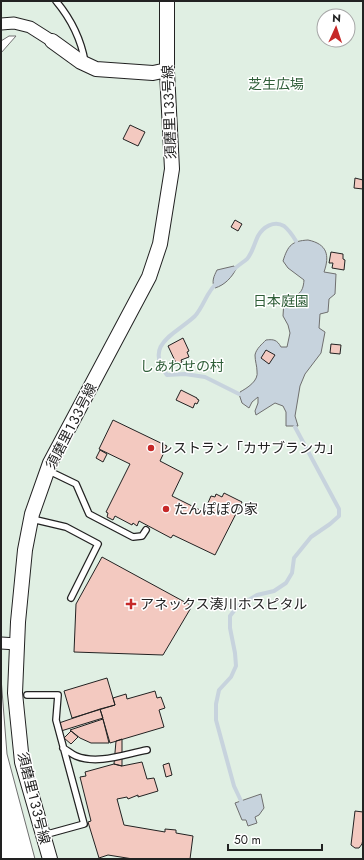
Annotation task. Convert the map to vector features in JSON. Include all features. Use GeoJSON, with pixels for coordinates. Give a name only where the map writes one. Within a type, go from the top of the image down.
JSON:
{"type":"FeatureCollection","features":[{"type":"Feature","properties":{"kind":"street","name":"須磨里１３３号線"},"geometry":{"type":"LineString","coordinates":[[50,859],[22,762],[22,695],[17,644],[25,550],[32,519],[50,463],[148,277],[160,244],[172,169],[167,70],[167,1]]}},
{"type":"Feature","properties":{"kind":"street"},"geometry":{"type":"LineString","coordinates":[[1,24],[14,23],[30,27],[85,64],[96,69],[153,73],[167,70]]}},
{"type":"Feature","properties":{"kind":"street"},"geometry":{"type":"LineString","coordinates":[[1,643],[17,644]]}},
{"type":"Feature","properties":{"kind":"lane"},"geometry":{"type":"LineString","coordinates":[[56,1],[68,15],[82,47],[85,64]]}},
{"type":"Feature","properties":{"kind":"lane"},"geometry":{"type":"LineString","coordinates":[[47,470],[76,484],[89,514],[133,537],[142,536],[146,530]]}},
{"type":"Feature","properties":{"kind":"lane"},"geometry":{"type":"LineString","coordinates":[[32,519],[66,527],[98,544],[71,598]]}},
{"type":"Feature","properties":{"kind":"lane"},"geometry":{"type":"LineString","coordinates":[[22,695],[58,695],[56,720],[62,747],[84,824],[43,835]]}},
{"type":"Feature","properties":{"kind":"lane"},"geometry":{"type":"LineString","coordinates":[[62,747],[75,756],[90,760],[147,750]]}},
{"type":"Feature","properties":{"kind":"green space","name":"しあわせの村"},"geometry":{"type":"Polygon","coordinates":[[[1,1],[363,1],[363,859],[35,859],[7,754],[1,678],[1,53],[16,36],[9,36],[1,41],[1,1]]]}},
{"type":"Feature","properties":{"kind":"shaded area"},"geometry":{"type":"Polygon","coordinates":[[[308,240],[323,247],[327,255],[324,272],[336,274],[335,294],[329,299],[328,312],[320,314],[319,328],[325,332],[321,353],[305,374],[300,386],[295,416],[298,426],[286,426],[286,412],[283,406],[275,403],[256,415],[255,411],[258,403],[258,397],[252,402],[249,408],[242,403],[239,394],[252,384],[256,378],[257,369],[255,355],[266,340],[277,341],[281,347],[287,347],[290,333],[283,316],[284,300],[301,292],[304,280],[288,268],[283,261],[291,245],[298,241],[308,240]]]}},
{"type":"Feature","properties":{"kind":"shaded area"},"geometry":{"type":"Polygon","coordinates":[[[234,266],[236,269],[230,278],[222,285],[215,288],[213,281],[217,270],[234,266]]]}},
{"type":"Feature","properties":{"kind":"shaded area"},"geometry":{"type":"Polygon","coordinates":[[[261,794],[264,808],[259,815],[255,817],[257,823],[248,826],[246,820],[242,820],[235,803],[261,794]]]}},
{"type":"Feature","properties":{"kind":"building"},"geometry":{"type":"Polygon","coordinates":[[[130,125],[145,132],[138,146],[123,139],[130,125]]]}},
{"type":"Feature","properties":{"kind":"building"},"geometry":{"type":"Polygon","coordinates":[[[355,178],[363,180],[363,189],[354,188],[355,178]]]}},
{"type":"Feature","properties":{"kind":"building"},"geometry":{"type":"Polygon","coordinates":[[[235,220],[242,224],[238,231],[231,227],[235,220]]]}},
{"type":"Feature","properties":{"kind":"building"},"geometry":{"type":"Polygon","coordinates":[[[331,252],[343,254],[343,259],[345,260],[344,270],[332,268],[333,263],[329,263],[331,252]]]}},
{"type":"Feature","properties":{"kind":"building"},"geometry":{"type":"Polygon","coordinates":[[[183,338],[189,351],[187,352],[189,357],[181,360],[182,362],[177,365],[168,346],[183,338]]]}},
{"type":"Feature","properties":{"kind":"building"},"geometry":{"type":"Polygon","coordinates":[[[331,344],[341,345],[340,354],[330,353],[331,344]]]}},
{"type":"Feature","properties":{"kind":"building"},"geometry":{"type":"Polygon","coordinates":[[[266,350],[275,355],[269,364],[261,358],[266,350]]]}},
{"type":"Feature","properties":{"kind":"building"},"geometry":{"type":"Polygon","coordinates":[[[181,390],[199,400],[197,404],[195,403],[193,408],[176,400],[181,390]]]}},
{"type":"Feature","properties":{"kind":"building"},"geometry":{"type":"Polygon","coordinates":[[[113,420],[167,446],[160,461],[183,473],[172,496],[204,512],[211,496],[215,497],[216,494],[222,497],[224,493],[242,502],[215,555],[173,535],[171,538],[139,521],[137,526],[115,516],[113,520],[107,517],[108,513],[106,512],[130,464],[99,449],[113,420]]]}},
{"type":"Feature","properties":{"kind":"building"},"geometry":{"type":"Polygon","coordinates":[[[100,450],[107,454],[103,462],[96,458],[100,450]]]}},
{"type":"Feature","properties":{"kind":"building"},"geometry":{"type":"Polygon","coordinates":[[[102,557],[192,606],[163,655],[74,652],[76,604],[102,557]]]}},
{"type":"Feature","properties":{"kind":"building"},"geometry":{"type":"Polygon","coordinates":[[[107,678],[115,705],[72,718],[64,691],[107,678]]]}},
{"type":"Feature","properties":{"kind":"building"},"geometry":{"type":"Polygon","coordinates":[[[155,691],[157,698],[161,697],[165,708],[159,710],[164,727],[110,743],[100,709],[115,705],[113,698],[126,694],[127,699],[155,691]]]}},
{"type":"Feature","properties":{"kind":"building"},"geometry":{"type":"Polygon","coordinates":[[[100,709],[103,718],[61,731],[59,723],[100,709]]]}},
{"type":"Feature","properties":{"kind":"building"},"geometry":{"type":"Polygon","coordinates":[[[103,719],[109,743],[91,743],[80,738],[70,730],[103,719]]]}},
{"type":"Feature","properties":{"kind":"building"},"geometry":{"type":"Polygon","coordinates":[[[71,731],[78,737],[71,744],[64,738],[71,731]]]}},
{"type":"Feature","properties":{"kind":"building"},"geometry":{"type":"Polygon","coordinates":[[[122,739],[122,766],[114,764],[116,741],[122,739]]]}},
{"type":"Feature","properties":{"kind":"building"},"geometry":{"type":"Polygon","coordinates":[[[142,762],[147,779],[154,778],[158,791],[138,797],[138,795],[128,799],[127,797],[117,799],[124,825],[165,832],[165,829],[176,830],[176,833],[193,836],[190,859],[133,859],[108,855],[99,858],[88,822],[91,821],[80,777],[86,776],[85,772],[114,764],[122,766],[142,762]]]}},
{"type":"Feature","properties":{"kind":"building"},"geometry":{"type":"Polygon","coordinates":[[[169,763],[172,775],[166,777],[163,765],[169,763]]]}},
{"type":"Feature","properties":{"kind":"building"},"geometry":{"type":"Polygon","coordinates":[[[355,811],[363,812],[363,839],[359,848],[355,848],[351,845],[355,811]]]}},
{"type":"Feature","properties":{"kind":"waterway"},"geometry":{"type":"LineString","coordinates":[[232,271],[247,259],[251,254],[260,233],[269,225],[280,224],[284,226],[296,241]]}},
{"type":"Feature","properties":{"kind":"waterway"},"geometry":{"type":"LineString","coordinates":[[217,283],[195,316],[171,334],[160,347],[159,355],[161,364],[167,375],[185,374],[205,377],[239,394]]}},
{"type":"Feature","properties":{"kind":"waterway"},"geometry":{"type":"LineString","coordinates":[[242,803],[234,786],[216,720],[216,704],[219,690],[231,677],[236,666],[230,628],[230,616],[237,607],[257,595],[274,591],[286,583],[292,573],[294,558],[311,537],[339,516],[339,509],[295,427]]}},
{"type":"Feature","properties":{"kind":"place","name":"レストラン「カサブランカ」"},"geometry":{"type":"Point","coordinates":[151,448]}},
{"type":"Feature","properties":{"kind":"place","name":"たんぽぽの家"},"geometry":{"type":"Point","coordinates":[166,509]}},
{"type":"Feature","properties":{"kind":"place","name":"アネックス湊川ホスピタル"},"geometry":{"type":"Point","coordinates":[131,604]}},
{"type":"Feature","properties":{"kind":"park label","name":"芝生広場"},"geometry":{"type":"Point","coordinates":[276,84]}},
{"type":"Feature","properties":{"kind":"park label","name":"日本庭園"},"geometry":{"type":"Point","coordinates":[281,301]}}]}
